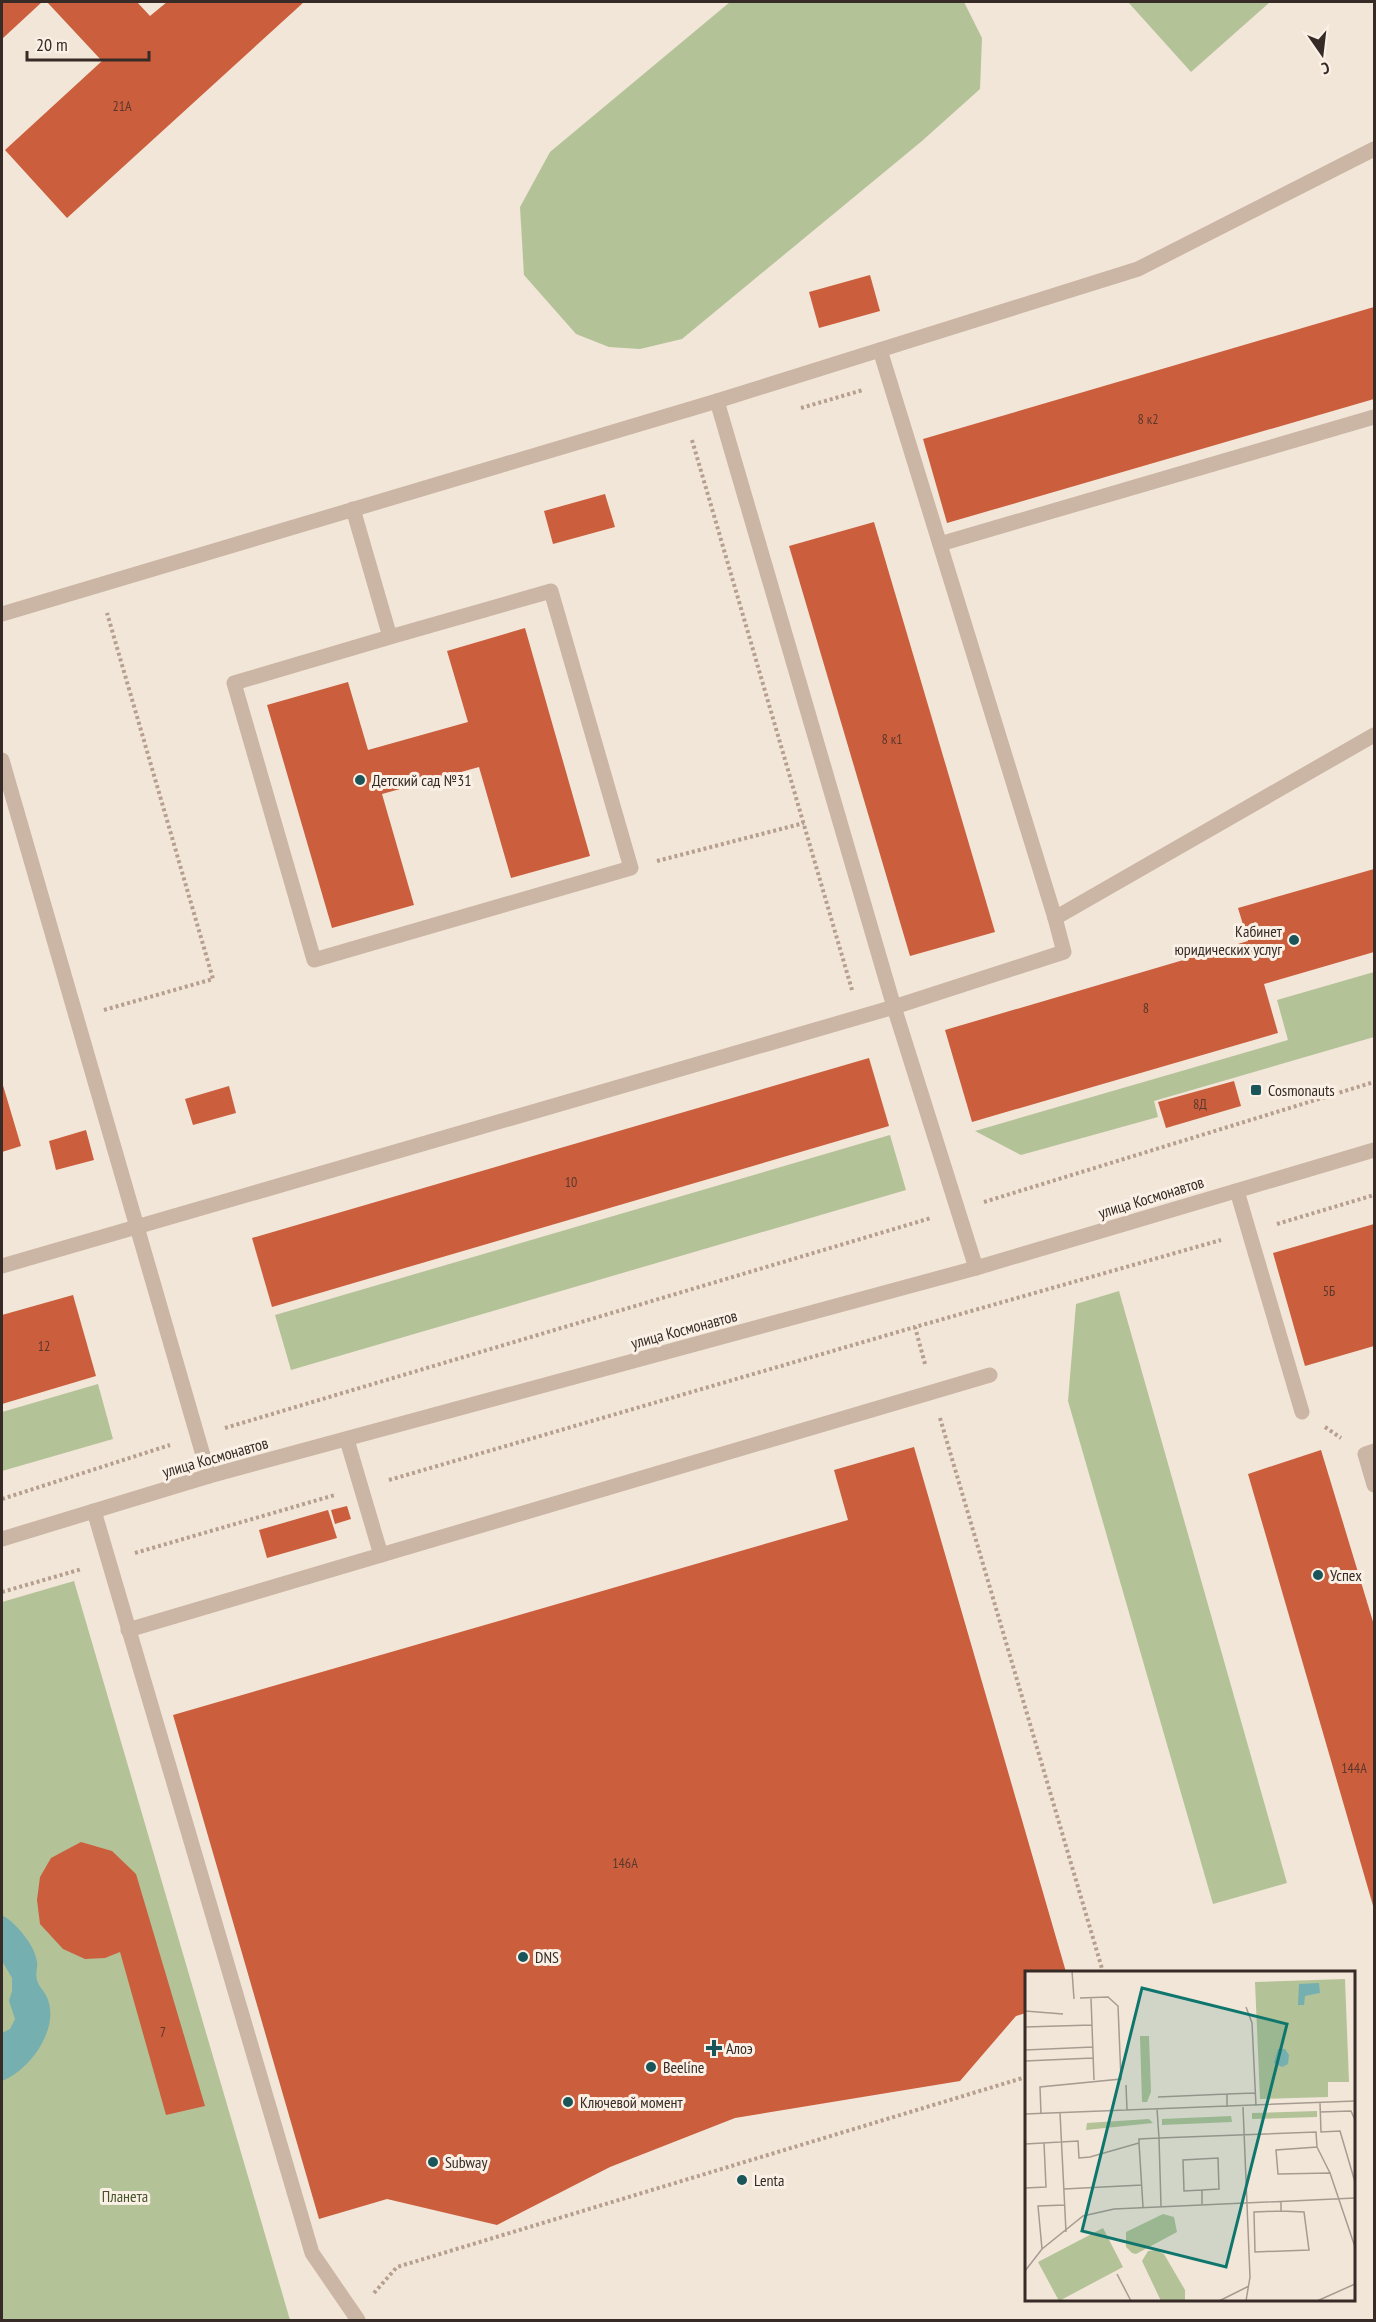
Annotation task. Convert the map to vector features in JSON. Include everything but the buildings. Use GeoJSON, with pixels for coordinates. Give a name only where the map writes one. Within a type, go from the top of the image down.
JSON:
{"type":"FeatureCollection","features":[{"type":"Feature","properties":{"kind":"street"},"geometry":{"type":"LineString","coordinates":[[2,614],[717,401],[1138,269],[1374,149]]}},
{"type":"Feature","properties":{"kind":"street"},"geometry":{"type":"LineString","coordinates":[[2,1266],[894,1007],[1064,952],[880,350]]}},
{"type":"Feature","properties":{"kind":"street"},"geometry":{"type":"LineString","coordinates":[[717,401],[894,1007],[976,1268]]}},
{"type":"Feature","properties":{"kind":"street"},"geometry":{"type":"LineString","coordinates":[[940,544],[1374,417]]}},
{"type":"Feature","properties":{"kind":"street"},"geometry":{"type":"LineString","coordinates":[[353,509],[390,638]]}},
{"type":"Feature","properties":{"kind":"street"},"geometry":{"type":"LineString","coordinates":[[551,591],[631,868],[314,960],[234,683],[390,638],[551,591]]}},
{"type":"Feature","properties":{"kind":"street"},"geometry":{"type":"LineString","coordinates":[[1055,918],[1374,735]]}},
{"type":"Feature","properties":{"kind":"street"},"geometry":{"type":"LineString","coordinates":[[2,760],[209,1476]]}},
{"type":"Feature","properties":{"kind":"street","name":"улица Космонавтов"},"geometry":{"type":"LineString","coordinates":[[2,1539],[209,1476],[976,1268],[1374,1150]]}},
{"type":"Feature","properties":{"kind":"street"},"geometry":{"type":"LineString","coordinates":[[1237,1191],[1302,1412]]}},
{"type":"Feature","properties":{"kind":"street"},"geometry":{"type":"LineString","coordinates":[[129,1630],[990,1375]]}},
{"type":"Feature","properties":{"kind":"street"},"geometry":{"type":"LineString","coordinates":[[347,1440],[381,1555]]}},
{"type":"Feature","properties":{"kind":"street"},"geometry":{"type":"LineString","coordinates":[[1370,1453],[1374,1485]]}},
{"type":"Feature","properties":{"kind":"street"},"geometry":{"type":"LineString","coordinates":[[94,1511],[312,2253],[356,2318]]}},
{"type":"Feature","properties":{"kind":"path"},"geometry":{"type":"LineString","coordinates":[[682,443],[694,439],[860,1017]]}},
{"type":"Feature","properties":{"kind":"path"},"geometry":{"type":"LineString","coordinates":[[76,1018],[213,978],[106,610],[117,607]]}},
{"type":"Feature","properties":{"kind":"path"},"geometry":{"type":"LineString","coordinates":[[631,868],[804,823]]}},
{"type":"Feature","properties":{"kind":"path"},"geometry":{"type":"LineString","coordinates":[[2,1499],[198,1436],[958,1210],[1374,1082]]}},
{"type":"Feature","properties":{"kind":"path"},"geometry":{"type":"LineString","coordinates":[[2,1592],[1374,1195]]}},
{"type":"Feature","properties":{"kind":"path"},"geometry":{"type":"LineString","coordinates":[[915,1328],[1103,1971]]}},
{"type":"Feature","properties":{"kind":"path"},"geometry":{"type":"LineString","coordinates":[[1302,1412],[1370,1453]]}},
{"type":"Feature","properties":{"kind":"path"},"geometry":{"type":"LineString","coordinates":[[356,2318],[397,2267],[1025,2078]]}},
{"type":"Feature","properties":{"kind":"green space"},"geometry":{"type":"Polygon","coordinates":[[[730,2],[964,2],[982,38],[980,89],[922,141],[682,339],[640,349],[609,347],[576,334],[524,275],[520,207],[550,152],[730,2]]]}},
{"type":"Feature","properties":{"kind":"green space"},"geometry":{"type":"Polygon","coordinates":[[[1128,2],[1270,2],[1191,72],[1128,2]]]}},
{"type":"Feature","properties":{"kind":"green space"},"geometry":{"type":"Polygon","coordinates":[[[1374,972],[1374,1037],[1154,1101],[1158,1117],[1021,1155],[975,1131],[1288,1040],[1277,1000],[1374,972]]]}},
{"type":"Feature","properties":{"kind":"green space"},"geometry":{"type":"Polygon","coordinates":[[[890,1135],[906,1190],[291,1370],[275,1315],[890,1135]]]}},
{"type":"Feature","properties":{"kind":"green space"},"geometry":{"type":"Polygon","coordinates":[[[1119,1291],[1287,1883],[1213,1904],[1068,1401],[1076,1304],[1119,1291]]]}},
{"type":"Feature","properties":{"kind":"green space"},"geometry":{"type":"Polygon","coordinates":[[[98,1384],[113,1439],[2,1471],[2,1412],[98,1384]]]}},
{"type":"Feature","properties":{"kind":"green space","name":"Планета"},"geometry":{"type":"Polygon","coordinates":[[[74,1581],[290,2320],[2,2320],[2,1602],[74,1581]]]}},
{"type":"Feature","properties":{"kind":"water"},"geometry":{"type":"Polygon","coordinates":[[[2,1915],[19,1929],[33,1949],[37,1962],[37,1980],[47,1997],[50,2012],[49,2024],[39,2048],[22,2068],[2,2081],[2,2033],[10,2029],[15,2019],[9,2001],[12,1978],[2,1961],[2,1915]]]}},
{"type":"Feature","properties":{"kind":"place","name":"Детский сад №31"},"geometry":{"type":"Point","coordinates":[360,780]}},
{"type":"Feature","properties":{"kind":"place","name":"Кабинет юридических услуг"},"geometry":{"type":"Point","coordinates":[1294,940]}},
{"type":"Feature","properties":{"kind":"place","name":"Cosmonauts"},"geometry":{"type":"Point","coordinates":[1256,1090]}},
{"type":"Feature","properties":{"kind":"place","name":"Успех"},"geometry":{"type":"Point","coordinates":[1318,1575]}},
{"type":"Feature","properties":{"kind":"place","name":"DNS"},"geometry":{"type":"Point","coordinates":[523,1957]}},
{"type":"Feature","properties":{"kind":"place","name":"Алоэ"},"geometry":{"type":"Point","coordinates":[714,2048]}},
{"type":"Feature","properties":{"kind":"place","name":"Beeline"},"geometry":{"type":"Point","coordinates":[651,2067]}},
{"type":"Feature","properties":{"kind":"place","name":"Ключевой момент"},"geometry":{"type":"Point","coordinates":[568,2102]}},
{"type":"Feature","properties":{"kind":"place","name":"Subway"},"geometry":{"type":"Point","coordinates":[433,2162]}},
{"type":"Feature","properties":{"kind":"place","name":"Lenta"},"geometry":{"type":"Point","coordinates":[742,2180]}}]}
